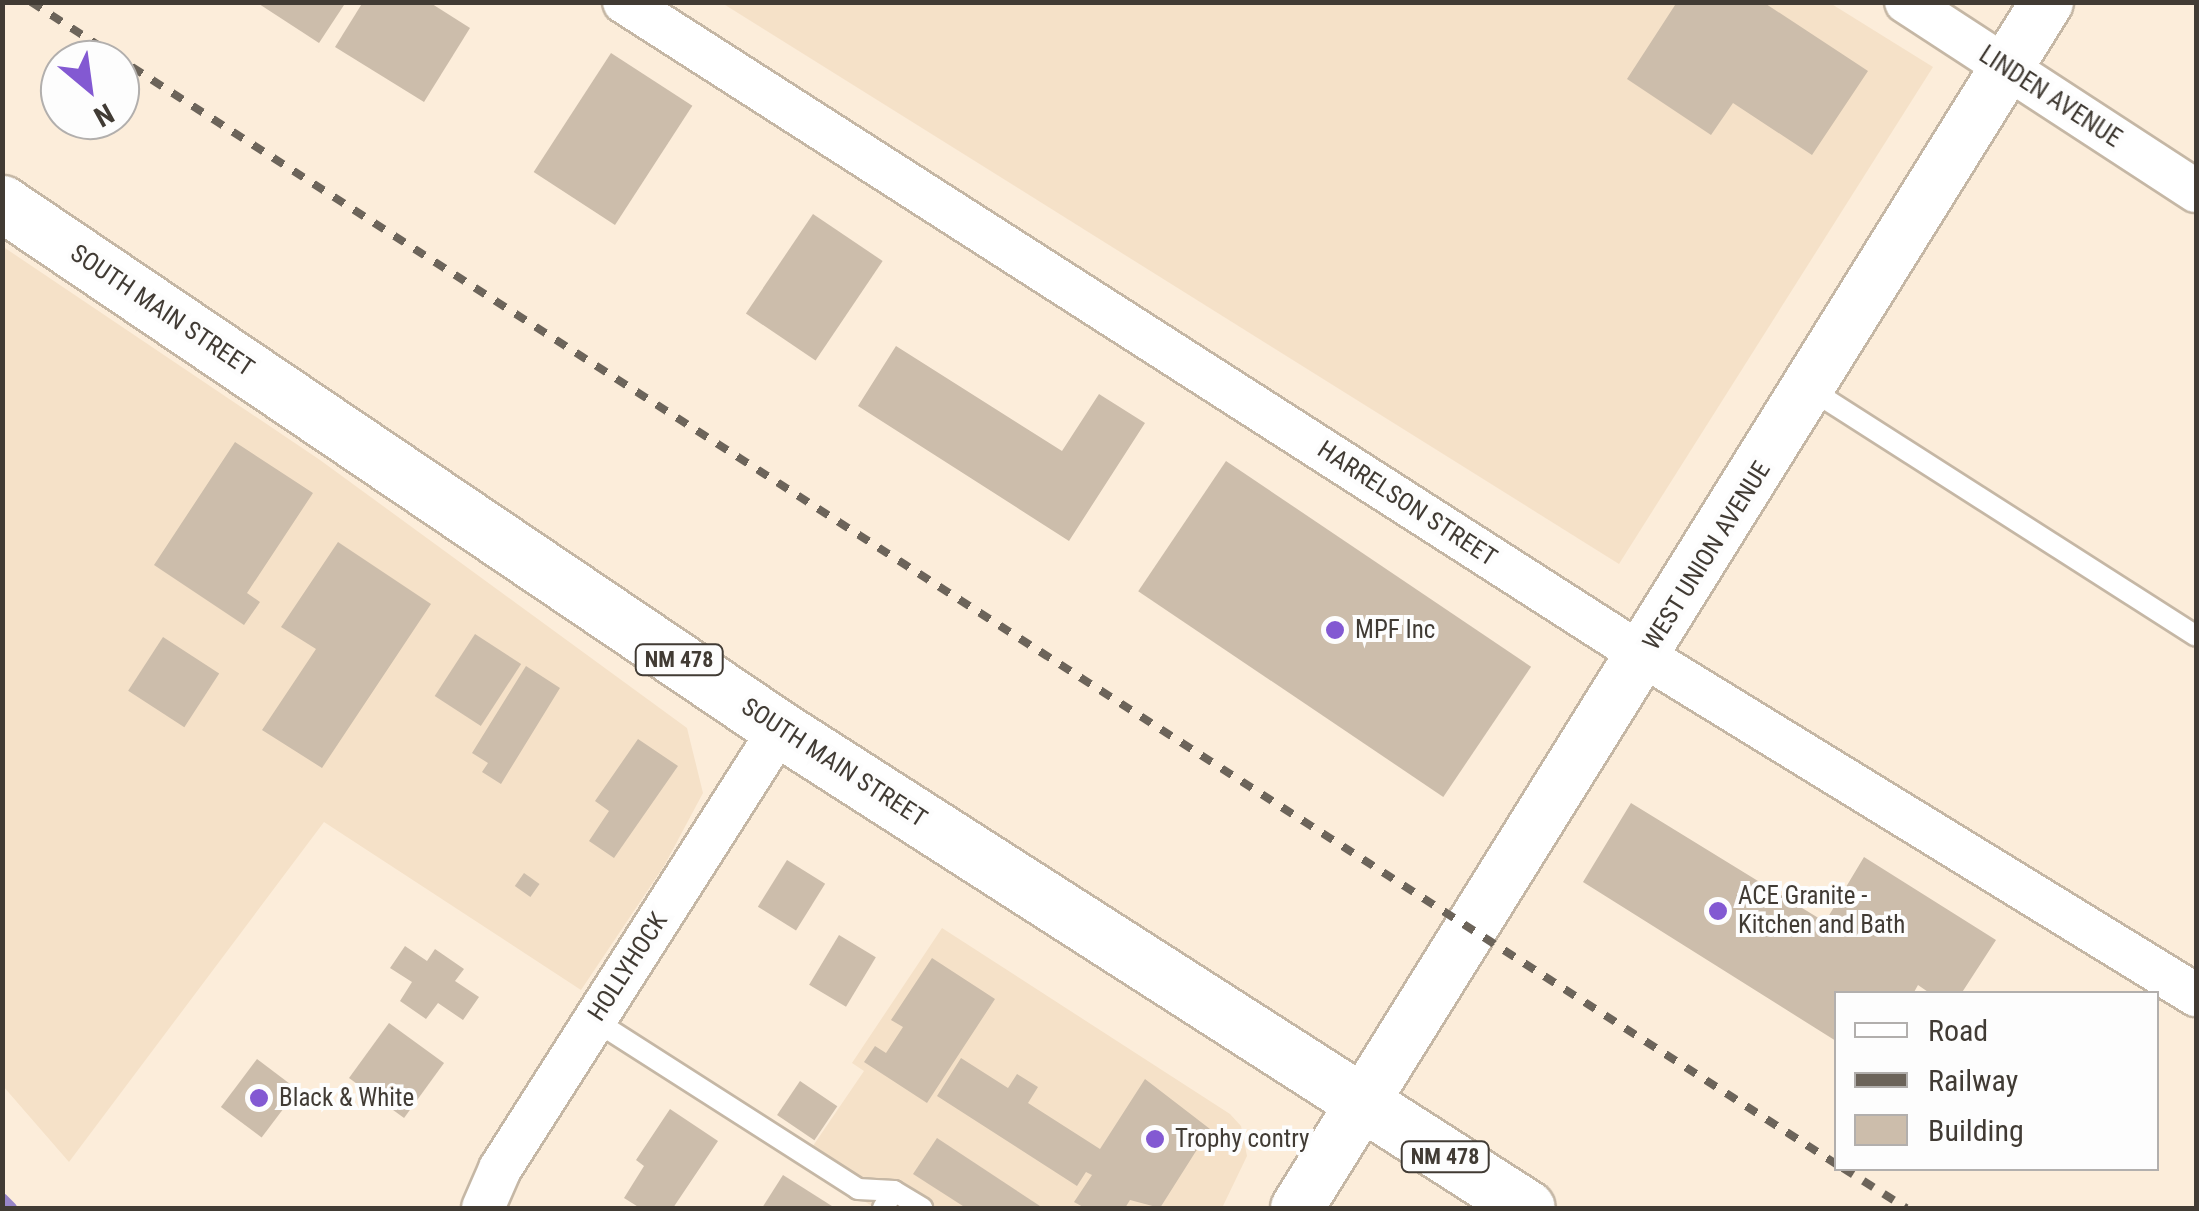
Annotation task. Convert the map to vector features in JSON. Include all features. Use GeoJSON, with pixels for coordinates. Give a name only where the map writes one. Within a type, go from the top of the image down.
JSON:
{"type":"FeatureCollection","features":[{"type":"Feature","properties":{"kind":"main road","name":"SOUTH MAIN STREET"},"geometry":{"type":"LineString","coordinates":[[2,203],[780,729],[1527,1208]]}},
{"type":"Feature","properties":{"kind":"street","name":"HARRELSON STREET"},"geometry":{"type":"LineString","coordinates":[[624,2],[1644,656],[2196,995]]}},
{"type":"Feature","properties":{"kind":"street","name":"LINDEN AVENUE"},"geometry":{"type":"LineString","coordinates":[[1906,2],[2196,190]]}},
{"type":"Feature","properties":{"kind":"street","name":"WEST UNION AVENUE"},"geometry":{"type":"LineString","coordinates":[[1296,1208],[2008,71],[2046,2]]}},
{"type":"Feature","properties":{"kind":"street","name":"HOLLYHOCK"},"geometry":{"type":"LineString","coordinates":[[483,1208],[594,1020],[780,729]]}},
{"type":"Feature","properties":{"kind":"lane"},"geometry":{"type":"LineString","coordinates":[[1810,389],[2196,636]]}},
{"type":"Feature","properties":{"kind":"lane"},"geometry":{"type":"LineString","coordinates":[[594,1020],[858,1189],[922,1208]]}},
{"type":"Feature","properties":{"kind":"shaded area"},"geometry":{"type":"Polygon","coordinates":[[[722,3],[1830,3],[1933,67],[1619,564],[722,3]]]}},
{"type":"Feature","properties":{"kind":"shaded area"},"geometry":{"type":"Polygon","coordinates":[[[2,246],[320,460],[687,728],[703,793],[664,866],[581,990],[324,822],[69,1162],[3,1086],[2,246]]]}},
{"type":"Feature","properties":{"kind":"shaded area"},"geometry":{"type":"Polygon","coordinates":[[[942,928],[1230,1114],[1241,1126],[1247,1156],[1222,1208],[875,1208],[802,1162],[864,1071],[852,1063],[942,928]]]}},
{"type":"Feature","properties":{"kind":"building"},"geometry":{"type":"Polygon","coordinates":[[[256,2],[346,2],[319,43],[256,2]]]}},
{"type":"Feature","properties":{"kind":"building"},"geometry":{"type":"Polygon","coordinates":[[[363,2],[429,2],[470,28],[424,102],[335,47],[363,2]]]}},
{"type":"Feature","properties":{"kind":"building"},"geometry":{"type":"Polygon","coordinates":[[[1677,2],[1763,2],[1868,71],[1812,155],[1733,103],[1711,135],[1627,79],[1677,2]]]}},
{"type":"Feature","properties":{"kind":"building"},"geometry":{"type":"Polygon","coordinates":[[[611,53],[692,106],[615,225],[534,172],[611,53]]]}},
{"type":"Feature","properties":{"kind":"building"},"geometry":{"type":"Polygon","coordinates":[[[813,214],[883,261],[816,360],[746,313],[813,214]]]}},
{"type":"Feature","properties":{"kind":"building"},"geometry":{"type":"Polygon","coordinates":[[[896,346],[1062,451],[1099,394],[1145,423],[1069,541],[858,406],[896,346]]]}},
{"type":"Feature","properties":{"kind":"building"},"geometry":{"type":"Polygon","coordinates":[[[235,442],[313,493],[247,593],[260,602],[244,625],[154,565],[235,442]]]}},
{"type":"Feature","properties":{"kind":"building","name":"MPF Inc"},"geometry":{"type":"Polygon","coordinates":[[[1226,461],[1531,667],[1443,797],[1138,591],[1226,461]]]}},
{"type":"Feature","properties":{"kind":"building"},"geometry":{"type":"Polygon","coordinates":[[[338,542],[431,604],[322,768],[262,730],[316,649],[281,627],[338,542]]]}},
{"type":"Feature","properties":{"kind":"building"},"geometry":{"type":"Polygon","coordinates":[[[475,634],[521,664],[481,726],[435,696],[475,634]]]}},
{"type":"Feature","properties":{"kind":"building"},"geometry":{"type":"Polygon","coordinates":[[[163,637],[219,673],[184,727],[128,691],[163,637]]]}},
{"type":"Feature","properties":{"kind":"building"},"geometry":{"type":"Polygon","coordinates":[[[526,666],[560,688],[501,784],[482,772],[488,763],[472,753],[526,666]]]}},
{"type":"Feature","properties":{"kind":"building"},"geometry":{"type":"Polygon","coordinates":[[[638,739],[678,766],[614,858],[589,841],[609,811],[595,801],[638,739]]]}},
{"type":"Feature","properties":{"kind":"building","name":"ACE Granite - Kitchen and Bath"},"geometry":{"type":"Polygon","coordinates":[[[1631,803],[1825,922],[1864,857],[1996,940],[1963,991],[1927,991],[1918,985],[1915,991],[1834,991],[1834,1040],[1583,882],[1631,803]]]}},
{"type":"Feature","properties":{"kind":"building"},"geometry":{"type":"Polygon","coordinates":[[[787,860],[825,884],[796,930],[758,907],[787,860]]]}},
{"type":"Feature","properties":{"kind":"building"},"geometry":{"type":"Polygon","coordinates":[[[524,873],[540,884],[530,897],[515,886],[524,873]]]}},
{"type":"Feature","properties":{"kind":"building"},"geometry":{"type":"Polygon","coordinates":[[[839,935],[876,957],[846,1007],[809,985],[839,935]]]}},
{"type":"Feature","properties":{"kind":"building"},"geometry":{"type":"Polygon","coordinates":[[[405,946],[427,961],[435,949],[464,969],[455,981],[479,997],[463,1020],[438,1003],[426,1019],[400,1001],[412,982],[390,968],[405,946]]]}},
{"type":"Feature","properties":{"kind":"building"},"geometry":{"type":"Polygon","coordinates":[[[932,958],[995,999],[927,1103],[864,1062],[875,1046],[886,1053],[903,1027],[891,1020],[932,958]]]}},
{"type":"Feature","properties":{"kind":"building"},"geometry":{"type":"Polygon","coordinates":[[[389,1023],[444,1063],[404,1118],[349,1078],[389,1023]]]}},
{"type":"Feature","properties":{"kind":"building"},"geometry":{"type":"Polygon","coordinates":[[[961,1058],[1008,1088],[1017,1074],[1038,1087],[1028,1103],[1100,1149],[1145,1079],[1210,1129],[1160,1208],[1130,1200],[1125,1208],[1085,1208],[1074,1202],[1092,1175],[1086,1172],[1077,1186],[937,1096],[961,1058]]]}},
{"type":"Feature","properties":{"kind":"building","name":"Black & White"},"geometry":{"type":"Polygon","coordinates":[[[257,1059],[298,1090],[262,1138],[221,1107],[257,1059]]]}},
{"type":"Feature","properties":{"kind":"building"},"geometry":{"type":"Polygon","coordinates":[[[800,1081],[837,1106],[814,1140],[777,1115],[800,1081]]]}},
{"type":"Feature","properties":{"kind":"building"},"geometry":{"type":"Polygon","coordinates":[[[670,1109],[718,1141],[673,1208],[640,1208],[624,1198],[644,1166],[636,1160],[670,1109]]]}},
{"type":"Feature","properties":{"kind":"building"},"geometry":{"type":"Polygon","coordinates":[[[937,1138],[1043,1208],[966,1208],[913,1174],[937,1138]]]}},
{"type":"Feature","properties":{"kind":"building"},"geometry":{"type":"Polygon","coordinates":[[[783,1175],[835,1208],[762,1208],[783,1175]]]}},
{"type":"Feature","properties":{"kind":"waterway"},"geometry":{"type":"LineString","coordinates":[[2,1199],[11,1208]]}},
{"type":"Feature","properties":{"kind":"railway"},"geometry":{"type":"LineString","coordinates":[[31,2],[1834,1163]]}},
{"type":"Feature","properties":{"kind":"railway"},"geometry":{"type":"LineString","coordinates":[[1848,1171],[1906,1208]]}},
{"type":"Feature","properties":{"kind":"place","name":"MPF Inc"},"geometry":{"type":"Point","coordinates":[1335,630]}},
{"type":"Feature","properties":{"kind":"place","name":"ACE Granite - Kitchen and Bath"},"geometry":{"type":"Point","coordinates":[1718,911]}},
{"type":"Feature","properties":{"kind":"place","name":"Black & White"},"geometry":{"type":"Point","coordinates":[259,1098]}},
{"type":"Feature","properties":{"kind":"place","name":"Trophy contry"},"geometry":{"type":"Point","coordinates":[1155,1139]}}]}
